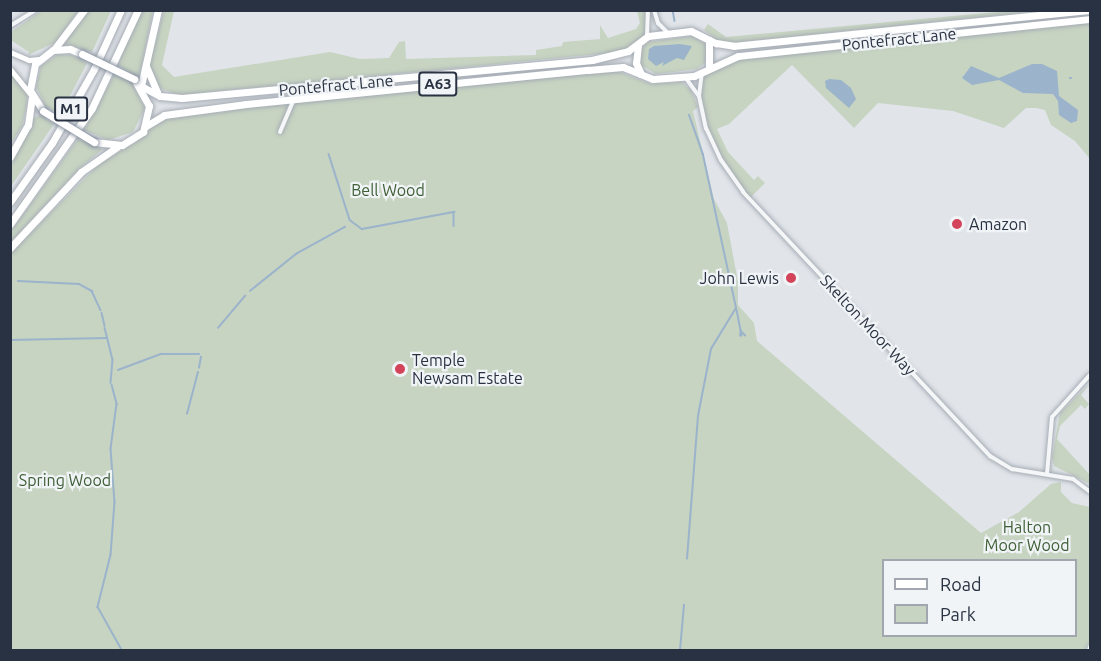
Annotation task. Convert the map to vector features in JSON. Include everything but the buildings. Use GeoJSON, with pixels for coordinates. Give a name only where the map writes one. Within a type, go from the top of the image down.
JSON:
{"type":"FeatureCollection","features":[{"type":"Feature","properties":{"kind":"highway"},"geometry":{"type":"LineString","coordinates":[[84,10],[53,50],[39,59],[31,73],[32,96],[43,111],[94,142],[117,147]]}},
{"type":"Feature","properties":{"kind":"highway","name":"M1"},"geometry":{"type":"LineString","coordinates":[[10,202],[52,143],[94,69],[121,10]]}},
{"type":"Feature","properties":{"kind":"highway","name":"M1"},"geometry":{"type":"LineString","coordinates":[[10,224],[92,108],[138,10]]}},
{"type":"Feature","properties":{"kind":"highway"},"geometry":{"type":"LineString","coordinates":[[141,86],[158,10]]}},
{"type":"Feature","properties":{"kind":"highway","name":"Pontefract Lane"},"geometry":{"type":"LineString","coordinates":[[646,37],[698,32],[709,40],[734,46],[1090,10]]}},
{"type":"Feature","properties":{"kind":"highway","name":"Pontefract Lane"},"geometry":{"type":"LineString","coordinates":[[702,73],[709,67],[738,56],[1090,19]]}},
{"type":"Feature","properties":{"kind":"highway","name":"A63"},"geometry":{"type":"LineString","coordinates":[[638,45],[646,37]]}},
{"type":"Feature","properties":{"kind":"highway"},"geometry":{"type":"LineString","coordinates":[[709,40],[709,67]]}},
{"type":"Feature","properties":{"kind":"highway"},"geometry":{"type":"LineString","coordinates":[[638,45],[636,63],[641,74]]}},
{"type":"Feature","properties":{"kind":"highway","name":"Pontefract Lane"},"geometry":{"type":"LineString","coordinates":[[141,86],[160,96],[194,98],[581,61],[620,55],[638,45]]}},
{"type":"Feature","properties":{"kind":"highway"},"geometry":{"type":"LineString","coordinates":[[10,248],[81,172],[117,147],[136,138],[146,126],[149,106],[141,86],[134,79],[70,49],[53,50]]}},
{"type":"Feature","properties":{"kind":"highway"},"geometry":{"type":"LineString","coordinates":[[145,63],[151,85],[160,96]]}},
{"type":"Feature","properties":{"kind":"highway","name":"Pontefract Lane"},"geometry":{"type":"LineString","coordinates":[[146,126],[164,115],[282,99],[623,67],[641,74]]}},
{"type":"Feature","properties":{"kind":"highway","name":"A63"},"geometry":{"type":"LineString","coordinates":[[641,74],[653,79],[702,73]]}},
{"type":"Feature","properties":{"kind":"highway","name":"M1"},"geometry":{"type":"LineString","coordinates":[[10,157],[28,124],[32,96]]}},
{"type":"Feature","properties":{"kind":"street"},"geometry":{"type":"LineString","coordinates":[[10,27],[36,10]]}},
{"type":"Feature","properties":{"kind":"street"},"geometry":{"type":"LineString","coordinates":[[646,37],[650,27],[648,10]]}},
{"type":"Feature","properties":{"kind":"street"},"geometry":{"type":"LineString","coordinates":[[654,10],[658,23],[669,34]]}},
{"type":"Feature","properties":{"kind":"street"},"geometry":{"type":"LineString","coordinates":[[10,52],[23,58],[39,59]]}},
{"type":"Feature","properties":{"kind":"street"},"geometry":{"type":"LineString","coordinates":[[10,69],[32,96]]}},
{"type":"Feature","properties":{"kind":"street","name":"Skelton Moor Way"},"geometry":{"type":"LineString","coordinates":[[702,73],[699,96],[706,128],[720,160],[749,199],[990,456],[1012,469],[1072,479],[1090,492]]}},
{"type":"Feature","properties":{"kind":"street","name":"Skelton Moor Way"},"geometry":{"type":"LineString","coordinates":[[684,76],[699,96]]}},
{"type":"Feature","properties":{"kind":"street"},"geometry":{"type":"LineString","coordinates":[[280,132],[294,98]]}},
{"type":"Feature","properties":{"kind":"street"},"geometry":{"type":"LineString","coordinates":[[282,99],[288,111]]}},
{"type":"Feature","properties":{"kind":"street"},"geometry":{"type":"LineString","coordinates":[[1047,474],[1052,417],[1090,375]]}},
{"type":"Feature","properties":{"kind":"green space"},"geometry":{"type":"Polygon","coordinates":[[[41,11],[78,11],[56,42],[28,55],[29,52],[12,41],[11,32],[41,11]]]}},
{"type":"Feature","properties":{"kind":"green space"},"geometry":{"type":"Polygon","coordinates":[[[86,11],[111,11],[92,52],[64,44],[86,11]]]}},
{"type":"Feature","properties":{"kind":"green space"},"geometry":{"type":"Polygon","coordinates":[[[140,11],[153,11],[139,78],[118,65],[140,11]]]}},
{"type":"Feature","properties":{"kind":"green space"},"geometry":{"type":"Polygon","coordinates":[[[164,11],[174,11],[162,65],[174,77],[330,52],[360,59],[389,58],[399,42],[405,41],[406,59],[536,55],[536,50],[562,46],[563,42],[600,39],[600,25],[608,38],[636,29],[640,23],[637,11],[645,11],[648,25],[645,34],[628,48],[609,53],[179,95],[159,88],[149,64],[164,11]]]}},
{"type":"Feature","properties":{"kind":"green space"},"geometry":{"type":"Polygon","coordinates":[[[1007,11],[1040,11],[731,43],[716,39],[704,30],[708,24],[726,37],[1007,11]]]}},
{"type":"Feature","properties":{"kind":"green space"},"geometry":{"type":"Polygon","coordinates":[[[1090,19],[1090,159],[1075,141],[1051,125],[1045,110],[1036,108],[1026,108],[1004,128],[953,111],[878,103],[854,128],[792,65],[729,124],[717,129],[728,152],[754,180],[758,176],[765,183],[749,199],[727,170],[706,128],[699,96],[700,81],[706,71],[725,59],[1090,19]]]}},
{"type":"Feature","properties":{"kind":"green space"},"geometry":{"type":"Polygon","coordinates":[[[693,36],[707,45],[706,62],[697,69],[656,74],[641,65],[640,51],[647,42],[693,36]]]}},
{"type":"Feature","properties":{"kind":"green space"},"geometry":{"type":"Polygon","coordinates":[[[58,54],[72,55],[87,63],[60,115],[45,106],[36,86],[41,66],[58,54]]]}},
{"type":"Feature","properties":{"kind":"green space","name":"Temple Newsam Estate"},"geometry":{"type":"Polygon","coordinates":[[[617,71],[651,84],[681,82],[691,90],[698,107],[693,111],[714,199],[727,223],[738,282],[738,305],[754,323],[757,341],[981,533],[1019,512],[1051,484],[1061,482],[1061,492],[1072,503],[1090,507],[1090,642],[1085,650],[11,650],[10,254],[101,162],[135,143],[148,128],[170,115],[617,71]]]}},
{"type":"Feature","properties":{"kind":"green space"},"geometry":{"type":"Polygon","coordinates":[[[11,72],[27,95],[27,104],[22,126],[11,144],[11,72]]]}},
{"type":"Feature","properties":{"kind":"green space"},"geometry":{"type":"Polygon","coordinates":[[[114,75],[132,83],[145,108],[133,132],[108,140],[84,130],[114,75]]]}},
{"type":"Feature","properties":{"kind":"green space"},"geometry":{"type":"Polygon","coordinates":[[[40,115],[54,124],[11,186],[11,165],[34,118],[40,115]]]}},
{"type":"Feature","properties":{"kind":"green space"},"geometry":{"type":"Polygon","coordinates":[[[78,139],[103,149],[80,168],[11,242],[11,231],[78,139]]]}},
{"type":"Feature","properties":{"kind":"green space"},"geometry":{"type":"Polygon","coordinates":[[[1090,383],[1081,395],[1089,404],[1085,409],[1081,405],[1060,426],[1057,439],[1090,475],[1090,484],[1054,466],[1052,457],[1060,413],[1090,383]]]}},
{"type":"Feature","properties":{"kind":"water"},"geometry":{"type":"Polygon","coordinates":[[[680,44],[692,46],[684,60],[677,58],[662,66],[664,62],[656,66],[648,59],[649,49],[654,46],[680,44]]]}},
{"type":"Feature","properties":{"kind":"water"},"geometry":{"type":"Polygon","coordinates":[[[1032,64],[1042,64],[1057,71],[1059,96],[1078,110],[1077,121],[1071,123],[1059,115],[1058,101],[1053,94],[1023,93],[999,80],[972,85],[962,78],[971,66],[999,78],[1032,64]]]}},
{"type":"Feature","properties":{"kind":"water"},"geometry":{"type":"Polygon","coordinates":[[[841,80],[851,88],[856,99],[849,108],[826,88],[825,81],[841,80]]]}},
{"type":"Feature","properties":{"kind":"waterway"},"geometry":{"type":"LineString","coordinates":[[673,10],[675,21]]}},
{"type":"Feature","properties":{"kind":"waterway"},"geometry":{"type":"LineString","coordinates":[[687,559],[698,416],[711,349],[736,308],[703,155],[689,115]]}},
{"type":"Feature","properties":{"kind":"waterway"},"geometry":{"type":"LineString","coordinates":[[329,154],[350,220],[362,229],[454,212],[454,226]]}},
{"type":"Feature","properties":{"kind":"waterway"},"geometry":{"type":"LineString","coordinates":[[250,291],[296,254],[345,227]]}},
{"type":"Feature","properties":{"kind":"waterway"},"geometry":{"type":"LineString","coordinates":[[18,281],[79,284],[92,291],[101,310]]}},
{"type":"Feature","properties":{"kind":"waterway"},"geometry":{"type":"LineString","coordinates":[[218,328],[245,296]]}},
{"type":"Feature","properties":{"kind":"waterway"},"geometry":{"type":"LineString","coordinates":[[737,310],[742,336]]}},
{"type":"Feature","properties":{"kind":"waterway"},"geometry":{"type":"LineString","coordinates":[[102,313],[105,326]]}},
{"type":"Feature","properties":{"kind":"waterway"},"geometry":{"type":"LineString","coordinates":[[105,328],[113,360],[111,383]]}},
{"type":"Feature","properties":{"kind":"waterway"},"geometry":{"type":"LineString","coordinates":[[740,336],[741,331],[745,335]]}},
{"type":"Feature","properties":{"kind":"waterway"},"geometry":{"type":"LineString","coordinates":[[10,340],[107,338]]}},
{"type":"Feature","properties":{"kind":"waterway"},"geometry":{"type":"LineString","coordinates":[[118,370],[161,354],[199,354]]}},
{"type":"Feature","properties":{"kind":"waterway"},"geometry":{"type":"LineString","coordinates":[[199,368],[201,357]]}},
{"type":"Feature","properties":{"kind":"waterway"},"geometry":{"type":"LineString","coordinates":[[187,414],[198,372]]}},
{"type":"Feature","properties":{"kind":"waterway"},"geometry":{"type":"LineString","coordinates":[[112,385],[117,404],[111,449],[115,502],[111,555],[98,607],[122,650]]}},
{"type":"Feature","properties":{"kind":"waterway"},"geometry":{"type":"LineString","coordinates":[[680,650],[684,605]]}},
{"type":"Feature","properties":{"kind":"place","name":"Amazon"},"geometry":{"type":"Point","coordinates":[957,224]}},
{"type":"Feature","properties":{"kind":"place","name":"John Lewis"},"geometry":{"type":"Point","coordinates":[791,278]}},
{"type":"Feature","properties":{"kind":"place","name":"Temple Newsam Estate"},"geometry":{"type":"Point","coordinates":[400,369]}},
{"type":"Feature","properties":{"kind":"park label","name":"Bell Wood"},"geometry":{"type":"Point","coordinates":[388,190]}},
{"type":"Feature","properties":{"kind":"park label","name":"Spring Wood"},"geometry":{"type":"Point","coordinates":[65,480]}},
{"type":"Feature","properties":{"kind":"park label","name":"Halton Moor Wood"},"geometry":{"type":"Point","coordinates":[1027,536]}}]}
